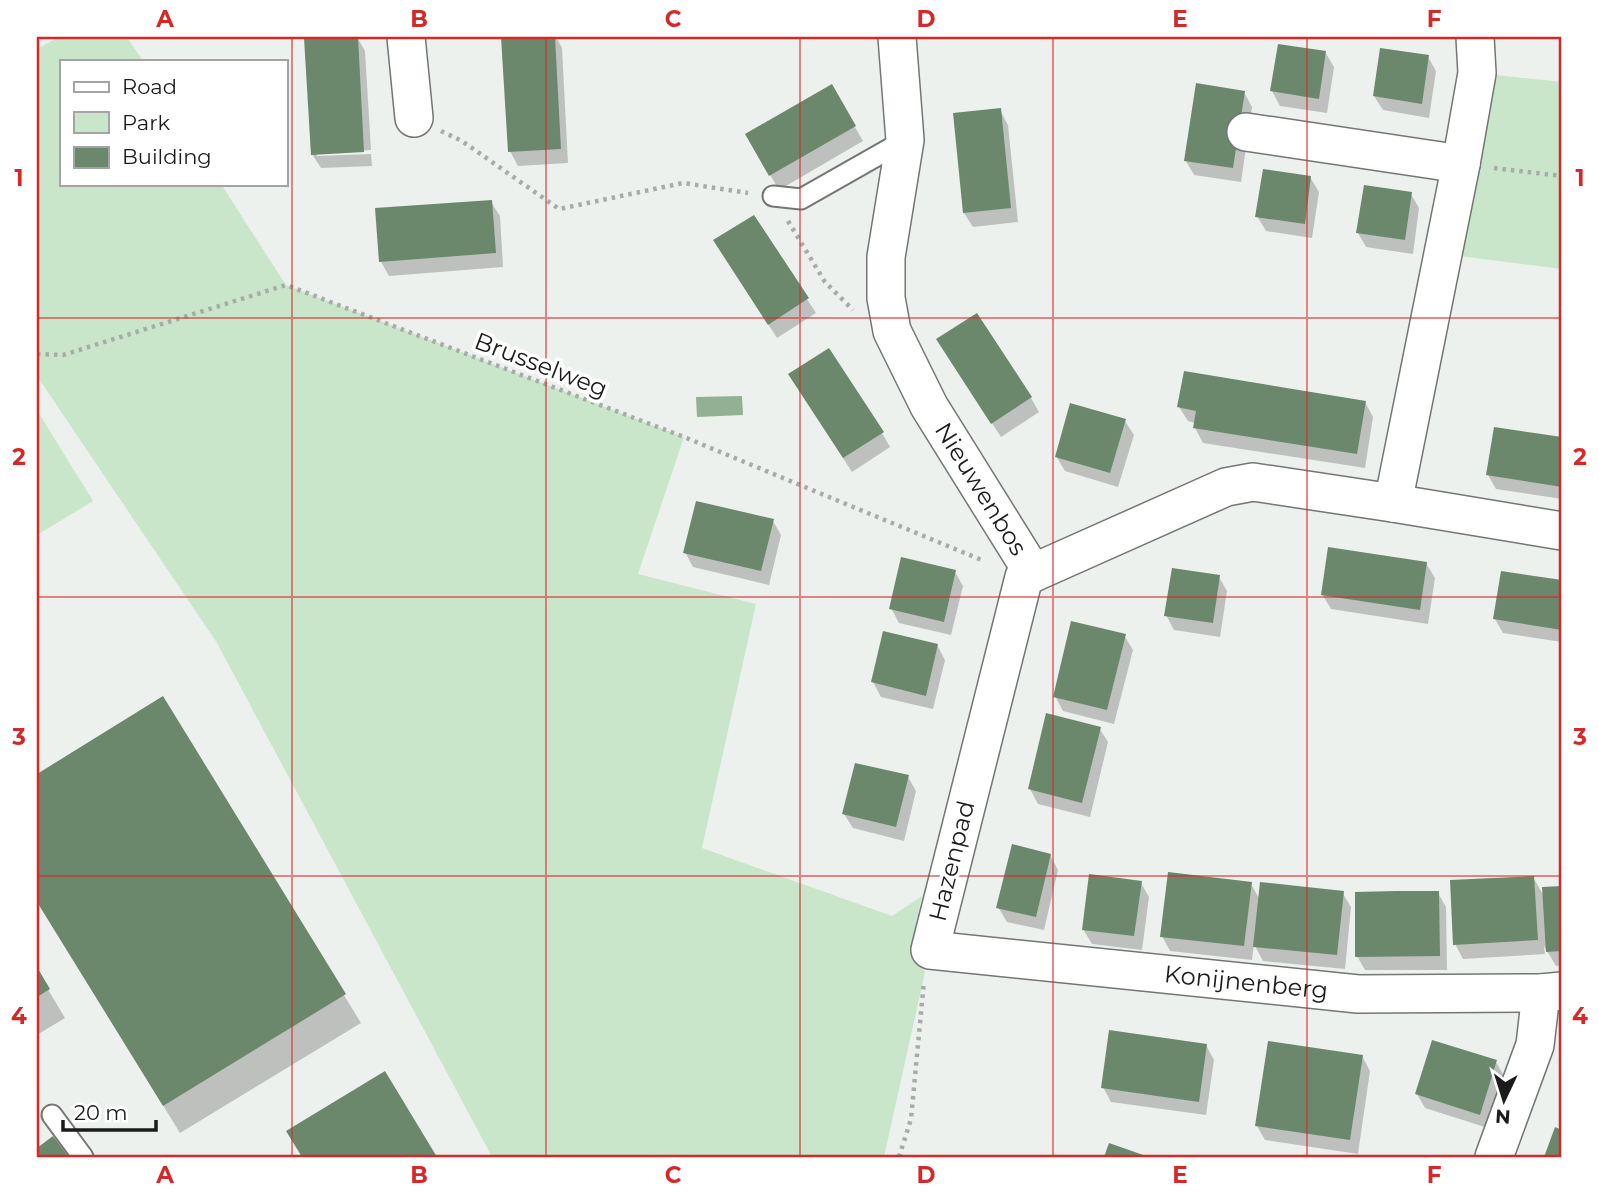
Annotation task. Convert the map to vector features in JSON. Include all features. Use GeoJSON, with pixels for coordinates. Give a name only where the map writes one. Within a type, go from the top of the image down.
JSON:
{"type":"FeatureCollection","features":[{"type":"Feature","properties":{"kind":"street"},"geometry":{"type":"LineString","coordinates":[[405,37],[414,118]]}},
{"type":"Feature","properties":{"kind":"street","name":"Nieuwenbos"},"geometry":{"type":"LineString","coordinates":[[897,37],[905,140],[886,257],[886,298],[892,331],[929,406],[1028,575],[1226,487],[1253,482],[1562,531]]}},
{"type":"Feature","properties":{"kind":"street"},"geometry":{"type":"LineString","coordinates":[[1393,503],[1461,164],[1477,73],[1475,37]]}},
{"type":"Feature","properties":{"kind":"street"},"geometry":{"type":"LineString","coordinates":[[1246,132],[1461,164]]}},
{"type":"Feature","properties":{"kind":"street","name":"Hazenpad"},"geometry":{"type":"LineString","coordinates":[[930,950],[1028,575]]}},
{"type":"Feature","properties":{"kind":"street","name":"Konijnenberg"},"geometry":{"type":"LineString","coordinates":[[930,950],[1358,994],[1551,992]]}},
{"type":"Feature","properties":{"kind":"street"},"geometry":{"type":"LineString","coordinates":[[1494,1157],[1535,1045],[1551,992]]}},
{"type":"Feature","properties":{"kind":"lane"},"geometry":{"type":"LineString","coordinates":[[773,196],[801,199],[905,140]]}},
{"type":"Feature","properties":{"kind":"lane"},"geometry":{"type":"LineString","coordinates":[[52,1115],[83,1157]]}},
{"type":"Feature","properties":{"kind":"path"},"geometry":{"type":"LineString","coordinates":[[414,118],[462,141],[559,209],[683,183],[773,196],[825,282],[872,328],[892,331]]}},
{"type":"Feature","properties":{"kind":"path"},"geometry":{"type":"LineString","coordinates":[[1461,164],[1562,176]]}},
{"type":"Feature","properties":{"kind":"path","name":"Brusselweg"},"geometry":{"type":"LineString","coordinates":[[37,354],[63,355],[286,285],[684,438],[1028,575]]}},
{"type":"Feature","properties":{"kind":"path","name":"Hazenpad"},"geometry":{"type":"LineString","coordinates":[[899,1157],[911,1119],[925,972],[930,950]]}},
{"type":"Feature","properties":{"kind":"green space"},"geometry":{"type":"Polygon","coordinates":[[[59,37],[127,37],[142,60],[60,60],[60,186],[222,186],[286,285],[684,437],[638,574],[756,604],[702,848],[892,916],[922,896],[911,946],[925,972],[884,1157],[492,1157],[217,643],[37,376],[37,49],[59,37]]]}},
{"type":"Feature","properties":{"kind":"green space"},"geometry":{"type":"Polygon","coordinates":[[[1477,73],[1562,82],[1562,269],[1443,254],[1477,73]]]}},
{"type":"Feature","properties":{"kind":"green space"},"geometry":{"type":"Polygon","coordinates":[[[37,410],[93,501],[37,535],[37,410]]]}},
{"type":"Feature","properties":{"kind":"shaded area"},"geometry":{"type":"Polygon","coordinates":[[[742,396],[743,415],[697,417],[696,397],[742,396]]]}},
{"type":"Feature","properties":{"kind":"building"},"geometry":{"type":"Polygon","coordinates":[[[358,37],[364,152],[311,155],[304,38],[358,37]]]}},
{"type":"Feature","properties":{"kind":"building"},"geometry":{"type":"Polygon","coordinates":[[[501,37],[555,37],[561,149],[508,152],[501,37]]]}},
{"type":"Feature","properties":{"kind":"building"},"geometry":{"type":"Polygon","coordinates":[[[1278,44],[1326,51],[1319,99],[1270,91],[1278,44]]]}},
{"type":"Feature","properties":{"kind":"building"},"geometry":{"type":"Polygon","coordinates":[[[1380,48],[1429,55],[1422,104],[1373,96],[1380,48]]]}},
{"type":"Feature","properties":{"kind":"building"},"geometry":{"type":"Polygon","coordinates":[[[1196,83],[1245,91],[1233,168],[1184,161],[1196,83]]]}},
{"type":"Feature","properties":{"kind":"building"},"geometry":{"type":"Polygon","coordinates":[[[832,84],[856,126],[769,176],[745,134],[832,84]]]}},
{"type":"Feature","properties":{"kind":"building"},"geometry":{"type":"Polygon","coordinates":[[[1001,108],[1011,208],[963,213],[953,113],[1001,108]]]}},
{"type":"Feature","properties":{"kind":"building"},"geometry":{"type":"Polygon","coordinates":[[[1263,169],[1311,176],[1305,224],[1255,217],[1263,169]]]}},
{"type":"Feature","properties":{"kind":"building"},"geometry":{"type":"Polygon","coordinates":[[[1364,185],[1412,192],[1405,240],[1356,233],[1364,185]]]}},
{"type":"Feature","properties":{"kind":"building"},"geometry":{"type":"Polygon","coordinates":[[[492,200],[496,253],[379,262],[375,208],[492,200]]]}},
{"type":"Feature","properties":{"kind":"building"},"geometry":{"type":"Polygon","coordinates":[[[754,215],[809,298],[768,325],[713,240],[754,215]]]}},
{"type":"Feature","properties":{"kind":"building"},"geometry":{"type":"Polygon","coordinates":[[[977,313],[1032,397],[991,424],[936,339],[977,313]]]}},
{"type":"Feature","properties":{"kind":"building"},"geometry":{"type":"Polygon","coordinates":[[[829,348],[884,432],[843,458],[788,374],[829,348]]]}},
{"type":"Feature","properties":{"kind":"building"},"geometry":{"type":"Polygon","coordinates":[[[1184,371],[1366,401],[1357,454],[1193,428],[1196,411],[1177,407],[1184,371]]]}},
{"type":"Feature","properties":{"kind":"building"},"geometry":{"type":"Polygon","coordinates":[[[1070,403],[1126,419],[1110,473],[1055,457],[1070,403]]]}},
{"type":"Feature","properties":{"kind":"building"},"geometry":{"type":"Polygon","coordinates":[[[1494,427],[1562,437],[1562,487],[1486,475],[1494,427]]]}},
{"type":"Feature","properties":{"kind":"building"},"geometry":{"type":"Polygon","coordinates":[[[696,501],[774,519],[761,571],[683,553],[696,501]]]}},
{"type":"Feature","properties":{"kind":"building"},"geometry":{"type":"Polygon","coordinates":[[[1328,547],[1427,562],[1420,610],[1321,595],[1328,547]]]}},
{"type":"Feature","properties":{"kind":"building"},"geometry":{"type":"Polygon","coordinates":[[[901,557],[956,570],[944,622],[889,609],[901,557]]]}},
{"type":"Feature","properties":{"kind":"building"},"geometry":{"type":"Polygon","coordinates":[[[1172,568],[1220,575],[1213,623],[1164,616],[1172,568]]]}},
{"type":"Feature","properties":{"kind":"building"},"geometry":{"type":"Polygon","coordinates":[[[1501,571],[1562,580],[1562,630],[1493,619],[1501,571]]]}},
{"type":"Feature","properties":{"kind":"building"},"geometry":{"type":"Polygon","coordinates":[[[1071,621],[1126,634],[1107,710],[1053,697],[1071,621]]]}},
{"type":"Feature","properties":{"kind":"building"},"geometry":{"type":"Polygon","coordinates":[[[883,631],[938,644],[926,696],[871,682],[883,631]]]}},
{"type":"Feature","properties":{"kind":"building"},"geometry":{"type":"Polygon","coordinates":[[[163,696],[346,994],[163,1106],[37,902],[37,774],[163,696]]]}},
{"type":"Feature","properties":{"kind":"building"},"geometry":{"type":"Polygon","coordinates":[[[1046,713],[1101,727],[1082,803],[1028,789],[1046,713]]]}},
{"type":"Feature","properties":{"kind":"building"},"geometry":{"type":"Polygon","coordinates":[[[855,763],[909,775],[896,827],[842,814],[855,763]]]}},
{"type":"Feature","properties":{"kind":"building"},"geometry":{"type":"Polygon","coordinates":[[[1012,844],[1051,854],[1036,917],[996,908],[1012,844]]]}},
{"type":"Feature","properties":{"kind":"building"},"geometry":{"type":"Polygon","coordinates":[[[1168,872],[1252,882],[1244,946],[1160,937],[1168,872]]]}},
{"type":"Feature","properties":{"kind":"building"},"geometry":{"type":"Polygon","coordinates":[[[1089,874],[1142,881],[1134,936],[1082,930],[1089,874]]]}},
{"type":"Feature","properties":{"kind":"building"},"geometry":{"type":"Polygon","coordinates":[[[1534,876],[1538,940],[1453,945],[1450,880],[1534,876]]]}},
{"type":"Feature","properties":{"kind":"building"},"geometry":{"type":"Polygon","coordinates":[[[1260,882],[1344,891],[1337,955],[1253,947],[1260,882]]]}},
{"type":"Feature","properties":{"kind":"building"},"geometry":{"type":"Polygon","coordinates":[[[1562,886],[1562,951],[1546,952],[1542,887],[1562,886]]]}},
{"type":"Feature","properties":{"kind":"building"},"geometry":{"type":"Polygon","coordinates":[[[1439,891],[1440,956],[1355,957],[1355,892],[1439,891]]]}},
{"type":"Feature","properties":{"kind":"building"},"geometry":{"type":"Polygon","coordinates":[[[37,967],[50,989],[37,997],[37,967]]]}},
{"type":"Feature","properties":{"kind":"building"},"geometry":{"type":"Polygon","coordinates":[[[1109,1030],[1207,1044],[1199,1102],[1101,1088],[1109,1030]]]}},
{"type":"Feature","properties":{"kind":"building"},"geometry":{"type":"Polygon","coordinates":[[[1432,1040],[1497,1060],[1480,1115],[1415,1094],[1432,1040]]]}},
{"type":"Feature","properties":{"kind":"building"},"geometry":{"type":"Polygon","coordinates":[[[1268,1041],[1363,1055],[1350,1140],[1255,1126],[1268,1041]]]}},
{"type":"Feature","properties":{"kind":"building"},"geometry":{"type":"Polygon","coordinates":[[[385,1071],[437,1157],[302,1157],[286,1131],[385,1071]]]}},
{"type":"Feature","properties":{"kind":"building"},"geometry":{"type":"Polygon","coordinates":[[[1555,1127],[1562,1130],[1562,1157],[1544,1157],[1555,1127]]]}},
{"type":"Feature","properties":{"kind":"building"},"geometry":{"type":"Polygon","coordinates":[[[53,1136],[69,1157],[37,1157],[37,1148],[53,1136]]]}},
{"type":"Feature","properties":{"kind":"building"},"geometry":{"type":"Polygon","coordinates":[[[1109,1143],[1149,1157],[1104,1157],[1109,1143]]]}}]}
